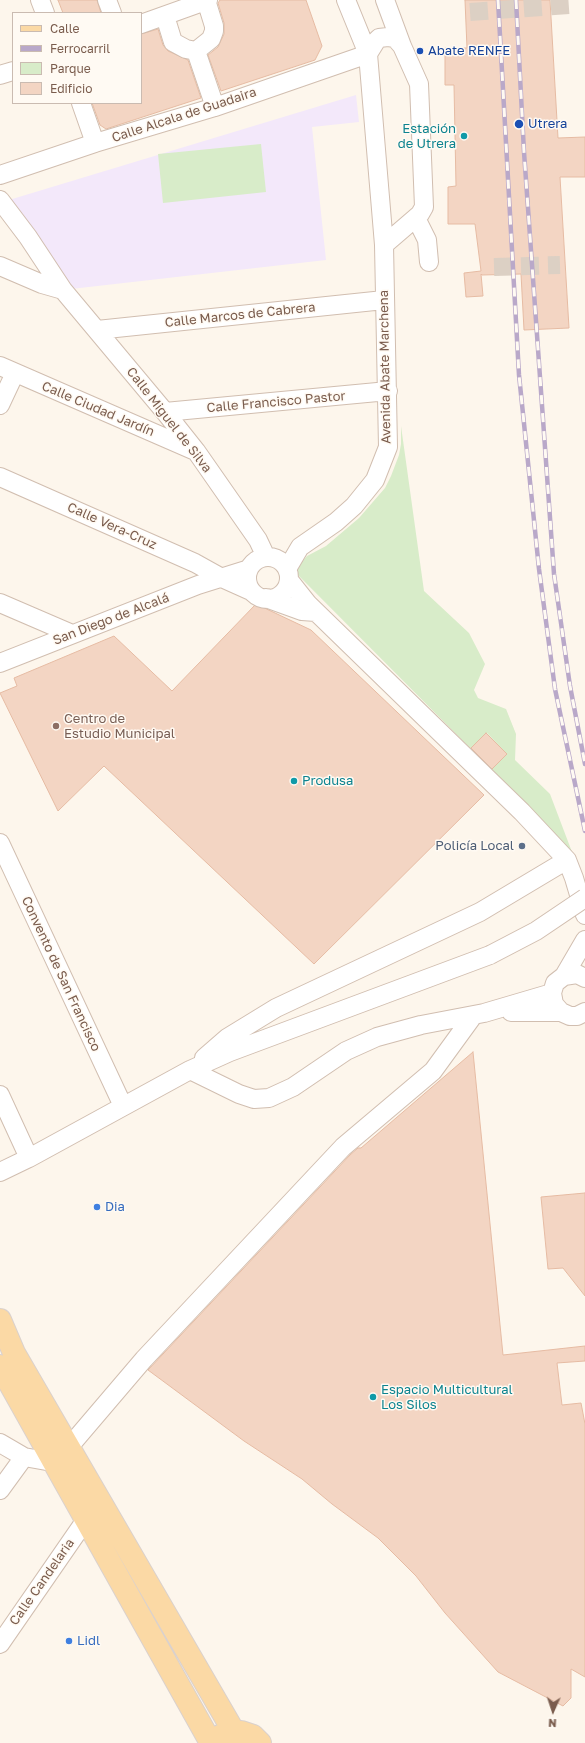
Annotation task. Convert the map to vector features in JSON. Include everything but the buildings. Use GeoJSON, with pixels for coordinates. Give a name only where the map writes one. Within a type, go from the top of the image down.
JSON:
{"type":"FeatureCollection","features":[{"type":"Feature","properties":{"kind":"main road"},"geometry":{"type":"LineString","coordinates":[[0,1320],[14,1353],[234,1732]]}},
{"type":"Feature","properties":{"kind":"main road"},"geometry":{"type":"LineString","coordinates":[[0,1366],[52,1462],[211,1743],[221,1735],[234,1732],[247,1734],[260,1743]]}},
{"type":"Feature","properties":{"kind":"street"},"geometry":{"type":"LineString","coordinates":[[40,0],[45,12]]}},
{"type":"Feature","properties":{"kind":"street"},"geometry":{"type":"LineString","coordinates":[[107,0],[112,12]]}},
{"type":"Feature","properties":{"kind":"street"},"geometry":{"type":"LineString","coordinates":[[142,24],[207,0],[214,26],[211,39],[196,51],[186,49],[173,42],[165,16]]}},
{"type":"Feature","properties":{"kind":"street","name":"Avenida Abate Marchena"},"geometry":{"type":"LineString","coordinates":[[279,566],[294,547],[300,547],[336,522],[354,506],[374,480],[388,447],[388,391],[382,206],[368,54],[346,0]]}},
{"type":"Feature","properties":{"kind":"street"},"geometry":{"type":"LineString","coordinates":[[384,246],[412,221],[424,207],[419,84],[385,0]]}},
{"type":"Feature","properties":{"kind":"street"},"geometry":{"type":"LineString","coordinates":[[368,54],[376,41],[384,37],[395,38],[404,49]]}},
{"type":"Feature","properties":{"kind":"street"},"geometry":{"type":"LineString","coordinates":[[196,51],[215,107]]}},
{"type":"Feature","properties":{"kind":"street","name":"Calle Alcala de Guadaira"},"geometry":{"type":"LineString","coordinates":[[0,175],[95,143],[215,107],[368,54]]}},
{"type":"Feature","properties":{"kind":"street"},"geometry":{"type":"LineString","coordinates":[[0,75],[12,71]]}},
{"type":"Feature","properties":{"kind":"street"},"geometry":{"type":"LineString","coordinates":[[81,104],[95,143]]}},
{"type":"Feature","properties":{"kind":"street","name":"Calle Miguel de Silva"},"geometry":{"type":"LineString","coordinates":[[0,200],[28,237],[63,290],[196,451],[258,540],[279,566],[298,594],[522,812],[567,860]]}},
{"type":"Feature","properties":{"kind":"street"},"geometry":{"type":"LineString","coordinates":[[382,206],[385,215],[390,221],[400,225],[412,221]]}},
{"type":"Feature","properties":{"kind":"street"},"geometry":{"type":"LineString","coordinates":[[412,221],[427,240],[429,262]]}},
{"type":"Feature","properties":{"kind":"street"},"geometry":{"type":"LineString","coordinates":[[0,266],[42,284],[63,290]]}},
{"type":"Feature","properties":{"kind":"street","name":"Calle Marcos de Cabrera"},"geometry":{"type":"LineString","coordinates":[[97,330],[384,300]]}},
{"type":"Feature","properties":{"kind":"street"},"geometry":{"type":"LineString","coordinates":[[0,405],[7,370]]}},
{"type":"Feature","properties":{"kind":"street","name":"Calle Ciudad Jardín"},"geometry":{"type":"LineString","coordinates":[[7,370],[196,451]]}},
{"type":"Feature","properties":{"kind":"street","name":"Calle Francisco Pastor"},"geometry":{"type":"LineString","coordinates":[[165,412],[388,391]]}},
{"type":"Feature","properties":{"kind":"street","name":"Calle Vera-Cruz"},"geometry":{"type":"LineString","coordinates":[[0,477],[195,563],[222,578]]}},
{"type":"Feature","properties":{"kind":"street"},"geometry":{"type":"LineString","coordinates":[[256,561],[279,566],[285,590],[277,596],[259,594],[247,580],[249,569],[256,561]]}},
{"type":"Feature","properties":{"kind":"street","name":"San Diego de Alcalá"},"geometry":{"type":"LineString","coordinates":[[0,663],[198,585],[249,569]]}},
{"type":"Feature","properties":{"kind":"street"},"geometry":{"type":"LineString","coordinates":[[222,578],[302,611],[316,612]]}},
{"type":"Feature","properties":{"kind":"street"},"geometry":{"type":"LineString","coordinates":[[0,603],[72,634]]}},
{"type":"Feature","properties":{"kind":"street","name":"Convento de San Francisco"},"geometry":{"type":"LineString","coordinates":[[0,843],[123,1106]]}},
{"type":"Feature","properties":{"kind":"street"},"geometry":{"type":"LineString","coordinates":[[190,1070],[227,1038],[276,1008],[480,912],[567,860],[585,914]]}},
{"type":"Feature","properties":{"kind":"street"},"geometry":{"type":"LineString","coordinates":[[0,1172],[29,1158],[190,1070],[269,1037],[490,955],[536,931],[585,898]]}},
{"type":"Feature","properties":{"kind":"street"},"geometry":{"type":"LineString","coordinates":[[585,940],[564,976],[555,983],[552,993],[554,1004],[572,1013],[585,1028]]}},
{"type":"Feature","properties":{"kind":"street"},"geometry":{"type":"LineString","coordinates":[[564,976],[577,974],[585,978]]}},
{"type":"Feature","properties":{"kind":"street"},"geometry":{"type":"LineString","coordinates":[[69,1447],[144,1359],[344,1147],[432,1071],[478,1015],[552,993]]}},
{"type":"Feature","properties":{"kind":"street"},"geometry":{"type":"LineString","coordinates":[[190,1070],[239,1094],[254,1099],[269,1098],[293,1087],[346,1051],[377,1037],[421,1025],[478,1015],[525,1011],[572,1013]]}},
{"type":"Feature","properties":{"kind":"street"},"geometry":{"type":"LineString","coordinates":[[0,1095],[29,1158]]}},
{"type":"Feature","properties":{"kind":"street"},"geometry":{"type":"LineString","coordinates":[[0,1443],[24,1458],[52,1462]]}},
{"type":"Feature","properties":{"kind":"street"},"geometry":{"type":"LineString","coordinates":[[0,1490],[24,1458]]}},
{"type":"Feature","properties":{"kind":"street","name":"Calle Candelaria"},"geometry":{"type":"LineString","coordinates":[[0,1644],[85,1520]]}},
{"type":"Feature","properties":{"kind":"shaded area"},"geometry":{"type":"Polygon","coordinates":[[[356,95],[359,122],[312,127],[326,260],[71,289],[9,200],[356,95]]]}},
{"type":"Feature","properties":{"kind":"green space"},"geometry":{"type":"Polygon","coordinates":[[[261,144],[266,192],[163,203],[158,154],[261,144]]]}},
{"type":"Feature","properties":{"kind":"green space"},"geometry":{"type":"Polygon","coordinates":[[[401,426],[424,591],[469,633],[485,664],[474,690],[478,698],[506,709],[516,734],[515,760],[550,794],[572,852],[491,769],[507,754],[487,733],[471,749],[294,571],[307,556],[326,546],[359,518],[385,488],[399,455],[401,444],[401,426]]]}},
{"type":"Feature","properties":{"kind":"tunnel"},"geometry":{"type":"LineString","coordinates":[[470,12],[570,5]]}},
{"type":"Feature","properties":{"kind":"tunnel"},"geometry":{"type":"LineString","coordinates":[[494,267],[560,265]]}},
{"type":"Feature","properties":{"kind":"railway"},"geometry":{"type":"LineString","coordinates":[[498,0],[519,375],[539,569],[555,689],[585,831]]}},
{"type":"Feature","properties":{"kind":"railway"},"geometry":{"type":"LineString","coordinates":[[516,0],[524,152],[554,574],[570,686],[585,764]]}},
{"type":"Feature","properties":{"kind":"place","name":"Abate RENFE"},"geometry":{"type":"Point","coordinates":[420,51]}},
{"type":"Feature","properties":{"kind":"place","name":"Utrera"},"geometry":{"type":"Point","coordinates":[519,124]}},
{"type":"Feature","properties":{"kind":"place","name":"Estación de Utrera"},"geometry":{"type":"Point","coordinates":[464,136]}},
{"type":"Feature","properties":{"kind":"place","name":"Centro de Estudio Municipal"},"geometry":{"type":"Point","coordinates":[56,726]}},
{"type":"Feature","properties":{"kind":"place","name":"Produsa"},"geometry":{"type":"Point","coordinates":[294,781]}},
{"type":"Feature","properties":{"kind":"place","name":"Policía Local"},"geometry":{"type":"Point","coordinates":[522,846]}},
{"type":"Feature","properties":{"kind":"place","name":"Dia"},"geometry":{"type":"Point","coordinates":[97,1207]}},
{"type":"Feature","properties":{"kind":"place","name":"Espacio Multicultural Los Silos"},"geometry":{"type":"Point","coordinates":[373,1397]}},
{"type":"Feature","properties":{"kind":"place","name":"Lidl"},"geometry":{"type":"Point","coordinates":[69,1641]}}]}
